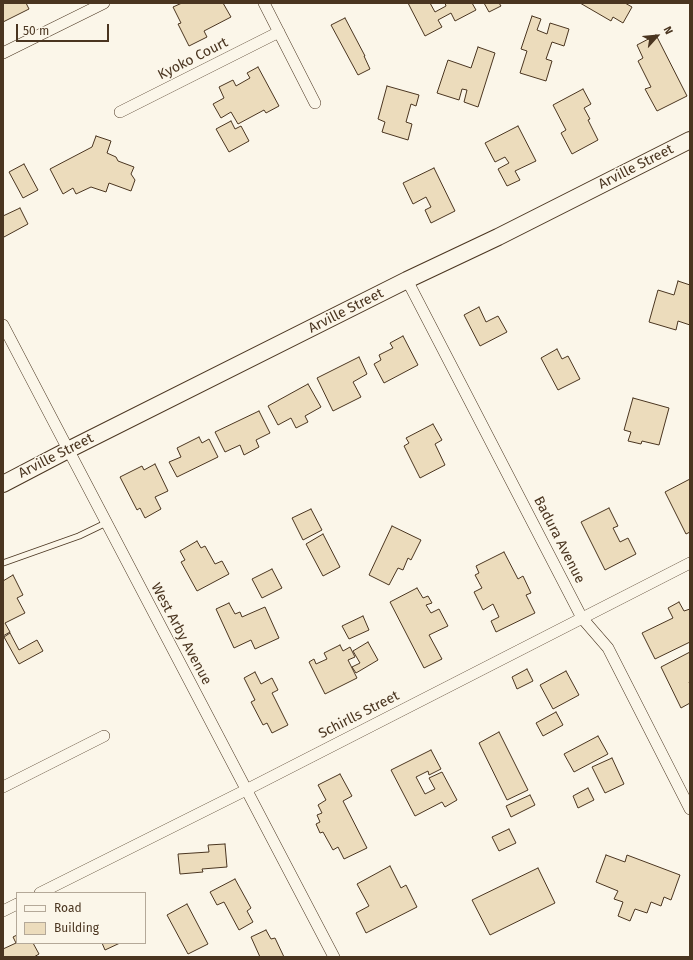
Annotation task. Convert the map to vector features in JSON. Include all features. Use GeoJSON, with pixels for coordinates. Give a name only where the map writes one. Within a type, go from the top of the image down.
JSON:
{"type":"FeatureCollection","features":[{"type":"Feature","properties":{"kind":"street"},"geometry":{"type":"LineString","coordinates":[[3,53],[104,3]]}},
{"type":"Feature","properties":{"kind":"street"},"geometry":{"type":"LineString","coordinates":[[264,3],[315,104]]}},
{"type":"Feature","properties":{"kind":"street","name":"Kyoko Court"},"geometry":{"type":"LineString","coordinates":[[120,112],[279,32]]}},
{"type":"Feature","properties":{"kind":"street","name":"Arville Street"},"geometry":{"type":"LineString","coordinates":[[3,484],[407,280],[498,237],[690,140]]}},
{"type":"Feature","properties":{"kind":"street","name":"Badura Avenue"},"geometry":{"type":"LineString","coordinates":[[407,280],[582,618],[608,648],[690,809]]}},
{"type":"Feature","properties":{"kind":"street","name":"West Arby Avenue"},"geometry":{"type":"LineString","coordinates":[[3,325],[334,957]]}},
{"type":"Feature","properties":{"kind":"street","name":"Schirlls Street"},"geometry":{"type":"LineString","coordinates":[[42,892],[246,790],[690,563]]}},
{"type":"Feature","properties":{"kind":"street"},"geometry":{"type":"LineString","coordinates":[[3,786],[104,736]]}},
{"type":"Feature","properties":{"kind":"street"},"geometry":{"type":"LineString","coordinates":[[3,911],[16,904]]}},
{"type":"Feature","properties":{"kind":"lane"},"geometry":{"type":"LineString","coordinates":[[3,563],[79,536],[106,523]]}},
{"type":"Feature","properties":{"kind":"building"},"geometry":{"type":"Polygon","coordinates":[[[3,3],[26,3],[29,9],[3,22],[3,3]]]}},
{"type":"Feature","properties":{"kind":"building"},"geometry":{"type":"Polygon","coordinates":[[[182,3],[223,3],[231,17],[204,31],[207,37],[189,46],[178,24],[181,23],[173,7],[182,3]]]}},
{"type":"Feature","properties":{"kind":"building"},"geometry":{"type":"Polygon","coordinates":[[[408,3],[430,3],[435,12],[446,6],[445,3],[472,3],[476,10],[455,21],[451,13],[438,20],[442,27],[425,36],[408,3]]]}},
{"type":"Feature","properties":{"kind":"building"},"geometry":{"type":"Polygon","coordinates":[[[484,3],[499,3],[501,6],[489,12],[484,3]]]}},
{"type":"Feature","properties":{"kind":"building"},"geometry":{"type":"Polygon","coordinates":[[[580,3],[625,3],[632,7],[623,23],[613,17],[611,21],[580,3]]]}},
{"type":"Feature","properties":{"kind":"building"},"geometry":{"type":"Polygon","coordinates":[[[532,16],[541,19],[537,30],[547,34],[550,23],[569,29],[564,46],[552,42],[546,59],[552,61],[546,81],[520,73],[527,51],[521,49],[532,16]]]}},
{"type":"Feature","properties":{"kind":"building"},"geometry":{"type":"Polygon","coordinates":[[[345,18],[365,56],[370,69],[358,75],[331,25],[345,18]]]}},
{"type":"Feature","properties":{"kind":"building"},"geometry":{"type":"Polygon","coordinates":[[[656,35],[687,96],[657,111],[645,89],[651,87],[638,61],[643,58],[637,45],[656,35]]]}},
{"type":"Feature","properties":{"kind":"building"},"geometry":{"type":"Polygon","coordinates":[[[478,47],[495,53],[478,107],[464,102],[467,90],[462,89],[459,100],[437,93],[448,60],[471,68],[478,47]]]}},
{"type":"Feature","properties":{"kind":"building"},"geometry":{"type":"Polygon","coordinates":[[[258,67],[279,106],[266,113],[264,110],[238,124],[231,112],[221,118],[213,104],[224,98],[219,87],[233,80],[236,86],[250,78],[247,73],[258,67]]]}},
{"type":"Feature","properties":{"kind":"building"},"geometry":{"type":"Polygon","coordinates":[[[387,86],[419,95],[416,106],[411,104],[406,122],[412,124],[408,140],[382,132],[385,122],[378,119],[387,86]]]}},
{"type":"Feature","properties":{"kind":"building"},"geometry":{"type":"Polygon","coordinates":[[[583,89],[591,104],[584,108],[598,140],[572,154],[561,133],[566,130],[553,105],[583,89]]]}},
{"type":"Feature","properties":{"kind":"building"},"geometry":{"type":"Polygon","coordinates":[[[231,121],[235,129],[241,126],[249,141],[229,152],[216,129],[231,121]]]}},
{"type":"Feature","properties":{"kind":"building"},"geometry":{"type":"Polygon","coordinates":[[[518,126],[536,161],[515,171],[520,180],[507,186],[498,169],[509,163],[505,157],[495,162],[485,143],[518,126]]]}},
{"type":"Feature","properties":{"kind":"building"},"geometry":{"type":"Polygon","coordinates":[[[96,136],[111,141],[107,153],[116,157],[118,161],[134,167],[131,174],[135,180],[131,191],[109,183],[106,192],[91,187],[76,194],[73,188],[63,194],[50,169],[92,147],[96,136]]]}},
{"type":"Feature","properties":{"kind":"building"},"geometry":{"type":"Polygon","coordinates":[[[24,164],[38,190],[23,198],[9,172],[24,164]]]}},
{"type":"Feature","properties":{"kind":"building"},"geometry":{"type":"Polygon","coordinates":[[[434,168],[455,211],[431,223],[425,210],[431,207],[426,197],[413,204],[403,183],[434,168]]]}},
{"type":"Feature","properties":{"kind":"building"},"geometry":{"type":"Polygon","coordinates":[[[20,208],[28,224],[4,237],[3,216],[20,208]]]}},
{"type":"Feature","properties":{"kind":"building"},"geometry":{"type":"Polygon","coordinates":[[[678,281],[690,285],[690,325],[678,321],[676,330],[649,322],[658,290],[674,295],[678,281]]]}},
{"type":"Feature","properties":{"kind":"building"},"geometry":{"type":"Polygon","coordinates":[[[479,307],[486,322],[498,316],[507,332],[480,346],[464,315],[479,307]]]}},
{"type":"Feature","properties":{"kind":"building"},"geometry":{"type":"Polygon","coordinates":[[[403,336],[418,365],[384,383],[374,364],[381,360],[379,355],[393,348],[390,343],[403,336]]]}},
{"type":"Feature","properties":{"kind":"building"},"geometry":{"type":"Polygon","coordinates":[[[557,349],[562,359],[568,356],[580,379],[558,390],[541,358],[557,349]]]}},
{"type":"Feature","properties":{"kind":"building"},"geometry":{"type":"Polygon","coordinates":[[[359,357],[367,374],[353,382],[361,397],[333,411],[317,378],[359,357]]]}},
{"type":"Feature","properties":{"kind":"building"},"geometry":{"type":"Polygon","coordinates":[[[308,384],[321,407],[305,416],[308,422],[296,428],[291,418],[278,425],[268,406],[308,384]]]}},
{"type":"Feature","properties":{"kind":"building"},"geometry":{"type":"Polygon","coordinates":[[[633,398],[669,408],[659,445],[642,441],[641,444],[628,441],[631,432],[624,430],[633,398]]]}},
{"type":"Feature","properties":{"kind":"building"},"geometry":{"type":"Polygon","coordinates":[[[259,411],[270,433],[256,440],[259,447],[244,455],[240,445],[225,452],[215,432],[259,411]]]}},
{"type":"Feature","properties":{"kind":"building"},"geometry":{"type":"Polygon","coordinates":[[[433,424],[442,440],[435,444],[445,465],[420,478],[404,446],[409,443],[406,438],[433,424]]]}},
{"type":"Feature","properties":{"kind":"building"},"geometry":{"type":"Polygon","coordinates":[[[199,437],[202,443],[209,439],[218,457],[177,477],[169,462],[181,457],[177,448],[199,437]]]}},
{"type":"Feature","properties":{"kind":"building"},"geometry":{"type":"Polygon","coordinates":[[[155,464],[168,491],[155,497],[161,509],[145,518],[140,508],[137,510],[120,477],[142,466],[144,470],[155,464]]]}},
{"type":"Feature","properties":{"kind":"building"},"geometry":{"type":"Polygon","coordinates":[[[690,479],[690,532],[686,534],[665,492],[690,479]]]}},
{"type":"Feature","properties":{"kind":"building"},"geometry":{"type":"Polygon","coordinates":[[[609,508],[618,526],[613,528],[620,542],[628,538],[636,554],[605,570],[581,522],[609,508]]]}},
{"type":"Feature","properties":{"kind":"building"},"geometry":{"type":"Polygon","coordinates":[[[311,509],[322,530],[303,540],[292,518],[311,509]]]}},
{"type":"Feature","properties":{"kind":"building"},"geometry":{"type":"Polygon","coordinates":[[[392,526],[421,540],[411,560],[408,558],[403,570],[398,568],[389,585],[369,575],[392,526]]]}},
{"type":"Feature","properties":{"kind":"building"},"geometry":{"type":"Polygon","coordinates":[[[323,534],[340,567],[323,576],[306,544],[323,534]]]}},
{"type":"Feature","properties":{"kind":"building"},"geometry":{"type":"Polygon","coordinates":[[[197,541],[201,548],[205,546],[215,564],[222,561],[229,574],[197,591],[181,562],[185,560],[180,551],[197,541]]]}},
{"type":"Feature","properties":{"kind":"building"},"geometry":{"type":"Polygon","coordinates":[[[504,552],[518,579],[523,576],[531,593],[526,595],[535,613],[496,632],[491,621],[499,617],[493,604],[483,610],[474,592],[482,588],[475,575],[479,573],[476,566],[504,552]]]}},
{"type":"Feature","properties":{"kind":"building"},"geometry":{"type":"Polygon","coordinates":[[[272,569],[282,588],[262,598],[252,579],[272,569]]]}},
{"type":"Feature","properties":{"kind":"building"},"geometry":{"type":"Polygon","coordinates":[[[13,575],[23,595],[17,598],[25,613],[5,623],[10,632],[3,636],[3,581],[13,575]]]}},
{"type":"Feature","properties":{"kind":"building"},"geometry":{"type":"Polygon","coordinates":[[[417,588],[423,598],[428,596],[432,603],[426,605],[431,613],[439,609],[448,626],[429,635],[442,659],[424,668],[390,602],[417,588]]]}},
{"type":"Feature","properties":{"kind":"building"},"geometry":{"type":"Polygon","coordinates":[[[679,602],[684,611],[690,609],[690,642],[655,659],[642,633],[673,618],[668,608],[679,602]]]}},
{"type":"Feature","properties":{"kind":"building"},"geometry":{"type":"Polygon","coordinates":[[[229,603],[235,614],[240,612],[242,617],[265,607],[279,638],[255,649],[251,640],[234,648],[216,609],[229,603]]]}},
{"type":"Feature","properties":{"kind":"building"},"geometry":{"type":"Polygon","coordinates":[[[363,616],[369,630],[349,639],[342,626],[363,616]]]}},
{"type":"Feature","properties":{"kind":"building"},"geometry":{"type":"Polygon","coordinates":[[[10,633],[19,650],[37,640],[43,651],[19,664],[4,637],[10,633]]]}},
{"type":"Feature","properties":{"kind":"building"},"geometry":{"type":"Polygon","coordinates":[[[368,642],[378,660],[356,673],[352,667],[360,663],[353,651],[368,642]]]}},
{"type":"Feature","properties":{"kind":"building"},"geometry":{"type":"Polygon","coordinates":[[[340,645],[343,651],[350,647],[355,657],[348,660],[357,678],[325,694],[309,662],[314,659],[316,664],[327,659],[324,653],[340,645]]]}},
{"type":"Feature","properties":{"kind":"building"},"geometry":{"type":"Polygon","coordinates":[[[690,652],[690,703],[681,708],[661,667],[690,652]]]}},
{"type":"Feature","properties":{"kind":"building"},"geometry":{"type":"Polygon","coordinates":[[[527,669],[533,681],[517,689],[512,677],[527,669]]]}},
{"type":"Feature","properties":{"kind":"building"},"geometry":{"type":"Polygon","coordinates":[[[566,671],[579,695],[553,709],[540,685],[566,671]]]}},
{"type":"Feature","properties":{"kind":"building"},"geometry":{"type":"Polygon","coordinates":[[[255,672],[261,684],[272,678],[278,690],[272,693],[288,725],[272,733],[267,723],[263,725],[251,702],[255,700],[244,678],[255,672]]]}},
{"type":"Feature","properties":{"kind":"building"},"geometry":{"type":"Polygon","coordinates":[[[556,712],[563,725],[543,736],[536,723],[556,712]]]}},
{"type":"Feature","properties":{"kind":"building"},"geometry":{"type":"Polygon","coordinates":[[[499,732],[528,790],[507,800],[479,743],[499,732]]]}},
{"type":"Feature","properties":{"kind":"building"},"geometry":{"type":"Polygon","coordinates":[[[598,736],[608,754],[574,772],[564,754],[598,736]]]}},
{"type":"Feature","properties":{"kind":"building"},"geometry":{"type":"Polygon","coordinates":[[[431,750],[441,769],[429,775],[428,771],[416,777],[425,794],[435,789],[429,778],[442,772],[457,800],[445,807],[442,802],[415,816],[391,770],[431,750]]]}},
{"type":"Feature","properties":{"kind":"building"},"geometry":{"type":"Polygon","coordinates":[[[612,758],[624,784],[605,793],[592,767],[612,758]]]}},
{"type":"Feature","properties":{"kind":"building"},"geometry":{"type":"Polygon","coordinates":[[[340,774],[352,796],[343,801],[367,848],[344,859],[338,847],[333,850],[323,832],[320,833],[316,824],[320,822],[317,815],[322,813],[318,805],[326,800],[318,785],[340,774]]]}},
{"type":"Feature","properties":{"kind":"building"},"geometry":{"type":"Polygon","coordinates":[[[588,788],[594,800],[578,808],[573,796],[588,788]]]}},
{"type":"Feature","properties":{"kind":"building"},"geometry":{"type":"Polygon","coordinates":[[[530,795],[535,805],[511,817],[506,806],[530,795]]]}},
{"type":"Feature","properties":{"kind":"building"},"geometry":{"type":"Polygon","coordinates":[[[509,829],[516,843],[499,851],[492,837],[509,829]]]}},
{"type":"Feature","properties":{"kind":"building"},"geometry":{"type":"Polygon","coordinates":[[[225,844],[227,867],[202,869],[203,872],[180,874],[178,854],[209,852],[208,845],[225,844]]]}},
{"type":"Feature","properties":{"kind":"building"},"geometry":{"type":"Polygon","coordinates":[[[606,855],[625,862],[627,855],[680,875],[671,900],[664,897],[661,906],[651,902],[647,913],[635,909],[630,921],[618,916],[623,902],[614,899],[618,891],[596,882],[606,855]]]}},
{"type":"Feature","properties":{"kind":"building"},"geometry":{"type":"Polygon","coordinates":[[[390,866],[401,888],[406,885],[417,907],[366,933],[356,913],[369,906],[357,884],[390,866]]]}},
{"type":"Feature","properties":{"kind":"building"},"geometry":{"type":"Polygon","coordinates":[[[538,868],[555,903],[490,935],[472,900],[538,868]]]}},
{"type":"Feature","properties":{"kind":"building"},"geometry":{"type":"Polygon","coordinates":[[[235,879],[251,908],[247,911],[253,922],[239,930],[224,902],[217,905],[210,892],[235,879]]]}},
{"type":"Feature","properties":{"kind":"building"},"geometry":{"type":"Polygon","coordinates":[[[187,904],[208,944],[188,954],[167,915],[187,904]]]}},
{"type":"Feature","properties":{"kind":"building"},"geometry":{"type":"Polygon","coordinates":[[[266,930],[271,939],[275,938],[284,957],[260,957],[251,937],[266,930]]]}},
{"type":"Feature","properties":{"kind":"building"},"geometry":{"type":"Polygon","coordinates":[[[16,936],[16,943],[13,937],[16,936]]]}},
{"type":"Feature","properties":{"kind":"building"},"geometry":{"type":"Polygon","coordinates":[[[16,943],[34,944],[39,954],[34,957],[3,957],[3,949],[16,943]]]}},
{"type":"Feature","properties":{"kind":"building"},"geometry":{"type":"Polygon","coordinates":[[[102,944],[118,944],[105,950],[102,944]]]}}]}
